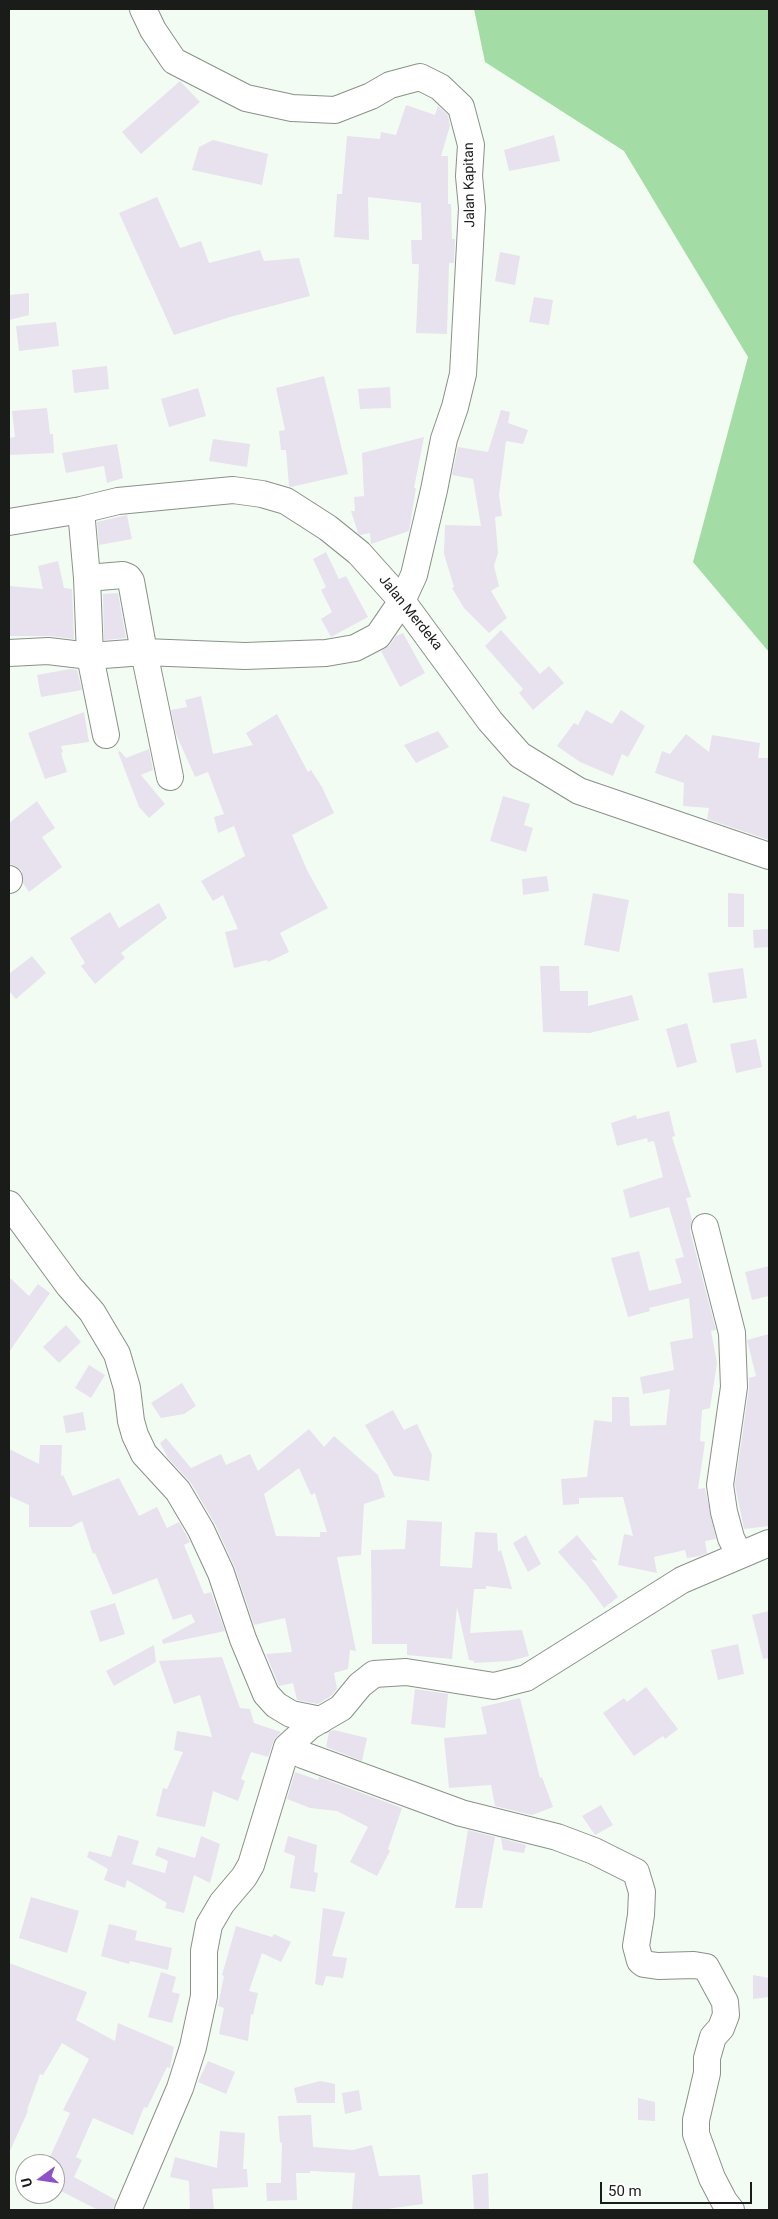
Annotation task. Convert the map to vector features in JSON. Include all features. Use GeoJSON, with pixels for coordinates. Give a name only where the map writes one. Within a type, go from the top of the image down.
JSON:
{"type":"FeatureCollection","features":[{"type":"Feature","properties":{"kind":"street","name":"Jalan Kapitan"},"geometry":{"type":"LineString","coordinates":[[143,9],[153,30],[174,60],[246,98],[292,108],[335,110],[371,96],[390,85],[420,77],[440,87],[461,107],[471,145],[469,176],[472,208],[463,374],[455,407],[444,439],[414,575],[402,601]]}},
{"type":"Feature","properties":{"kind":"street","name":"Jalan Merdeka"},"geometry":{"type":"LineString","coordinates":[[9,522],[118,502],[233,490],[262,494],[286,501],[328,528],[359,553],[402,601],[490,721],[520,755],[579,791],[769,856]]}},
{"type":"Feature","properties":{"kind":"street"},"geometry":{"type":"LineString","coordinates":[[81,510],[87,578],[90,656],[106,735]]}},
{"type":"Feature","properties":{"kind":"street"},"geometry":{"type":"LineString","coordinates":[[87,578],[123,575],[131,581],[170,777]]}},
{"type":"Feature","properties":{"kind":"street"},"geometry":{"type":"LineString","coordinates":[[9,653],[48,651],[90,656],[144,652],[245,656],[326,653],[355,648],[378,636],[402,601]]}},
{"type":"Feature","properties":{"kind":"street"},"geometry":{"type":"LineString","coordinates":[[9,1204],[69,1286],[92,1312],[117,1354],[127,1388],[131,1421],[135,1435],[144,1454],[178,1491],[201,1530],[221,1573],[242,1639],[266,1694],[276,1706],[291,1714],[322,1720]]}},
{"type":"Feature","properties":{"kind":"street"},"geometry":{"type":"LineString","coordinates":[[705,1227],[732,1333],[734,1388],[720,1485],[724,1512],[739,1554]]}},
{"type":"Feature","properties":{"kind":"street"},"geometry":{"type":"LineString","coordinates":[[128,2210],[180,2088],[193,2047],[204,1996],[204,1951],[210,1925],[222,1903],[244,1877],[251,1865],[287,1747],[310,1726],[341,1708],[360,1685],[374,1674],[406,1672],[494,1686],[526,1678],[682,1580],[739,1554],[769,1543]]}},
{"type":"Feature","properties":{"kind":"street"},"geometry":{"type":"LineString","coordinates":[[287,1747],[303,1755],[460,1813],[557,1837],[594,1851],[636,1872],[642,1892],[641,1915],[636,1946],[640,1961],[644,1964],[658,1966],[694,1965],[706,1967],[725,2002],[726,2015],[721,2028],[713,2037],[707,2058],[707,2073],[696,2120],[696,2134],[712,2178],[731,2210]]}},
{"type":"Feature","properties":{"kind":"green space"},"geometry":{"type":"Polygon","coordinates":[[[474,9],[769,9],[769,652],[693,562],[748,357],[624,151],[485,62],[474,9]]]}},
{"type":"Feature","properties":{"kind":"building"},"geometry":{"type":"Polygon","coordinates":[[[180,81],[200,102],[141,154],[122,132],[180,81]]]}},
{"type":"Feature","properties":{"kind":"building"},"geometry":{"type":"Polygon","coordinates":[[[406,105],[435,115],[438,106],[448,115],[450,126],[441,156],[448,156],[448,204],[451,204],[452,239],[455,239],[454,263],[449,263],[447,334],[416,333],[419,264],[412,264],[411,240],[422,240],[421,203],[368,197],[369,240],[334,237],[337,194],[342,194],[347,136],[380,139],[381,132],[396,135],[406,105]]]}},
{"type":"Feature","properties":{"kind":"building"},"geometry":{"type":"Polygon","coordinates":[[[554,135],[560,161],[509,171],[504,150],[554,135]]]}},
{"type":"Feature","properties":{"kind":"building"},"geometry":{"type":"Polygon","coordinates":[[[213,140],[268,154],[262,185],[192,170],[199,147],[213,140]]]}},
{"type":"Feature","properties":{"kind":"building"},"geometry":{"type":"Polygon","coordinates":[[[157,197],[180,248],[201,241],[209,263],[260,250],[264,261],[299,258],[310,296],[230,317],[174,335],[119,213],[157,197]]]}},
{"type":"Feature","properties":{"kind":"building"},"geometry":{"type":"Polygon","coordinates":[[[500,252],[520,256],[515,285],[495,281],[500,252]]]}},
{"type":"Feature","properties":{"kind":"building"},"geometry":{"type":"Polygon","coordinates":[[[29,293],[29,315],[9,320],[9,295],[29,293]]]}},
{"type":"Feature","properties":{"kind":"building"},"geometry":{"type":"Polygon","coordinates":[[[534,297],[553,300],[549,325],[529,322],[534,297]]]}},
{"type":"Feature","properties":{"kind":"building"},"geometry":{"type":"Polygon","coordinates":[[[56,322],[59,346],[19,351],[16,326],[56,322]]]}},
{"type":"Feature","properties":{"kind":"building"},"geometry":{"type":"Polygon","coordinates":[[[107,366],[109,389],[74,393],[72,370],[107,366]]]}},
{"type":"Feature","properties":{"kind":"building"},"geometry":{"type":"Polygon","coordinates":[[[324,376],[348,474],[291,487],[289,486],[286,450],[281,450],[279,431],[285,430],[276,388],[324,376]]]}},
{"type":"Feature","properties":{"kind":"building"},"geometry":{"type":"Polygon","coordinates":[[[390,387],[391,408],[360,409],[358,389],[390,387]]]}},
{"type":"Feature","properties":{"kind":"building"},"geometry":{"type":"Polygon","coordinates":[[[198,388],[206,416],[169,427],[161,399],[198,388]]]}},
{"type":"Feature","properties":{"kind":"building"},"geometry":{"type":"Polygon","coordinates":[[[47,408],[50,434],[53,434],[54,453],[9,455],[9,438],[15,437],[12,411],[47,408]]]}},
{"type":"Feature","properties":{"kind":"building"},"geometry":{"type":"Polygon","coordinates":[[[501,410],[510,412],[508,423],[528,430],[523,444],[506,441],[499,495],[502,516],[495,517],[498,553],[494,566],[499,586],[491,591],[507,618],[489,633],[464,608],[452,588],[454,587],[444,554],[445,525],[481,526],[473,479],[452,475],[458,447],[488,452],[501,410]]]}},
{"type":"Feature","properties":{"kind":"building"},"geometry":{"type":"Polygon","coordinates":[[[424,437],[414,488],[416,488],[409,531],[371,544],[370,533],[360,535],[358,533],[351,511],[355,511],[354,497],[364,496],[362,453],[424,437]]]}},
{"type":"Feature","properties":{"kind":"building"},"geometry":{"type":"Polygon","coordinates":[[[213,439],[250,444],[247,467],[209,461],[213,439]]]}},
{"type":"Feature","properties":{"kind":"building"},"geometry":{"type":"Polygon","coordinates":[[[117,444],[123,478],[107,483],[104,466],[66,473],[62,453],[117,444]]]}},
{"type":"Feature","properties":{"kind":"building"},"geometry":{"type":"Polygon","coordinates":[[[127,515],[132,539],[99,545],[97,522],[127,515]]]}},
{"type":"Feature","properties":{"kind":"building"},"geometry":{"type":"Polygon","coordinates":[[[326,552],[339,579],[346,576],[368,617],[331,637],[321,619],[332,612],[321,590],[326,587],[313,559],[326,552]]]}},
{"type":"Feature","properties":{"kind":"building"},"geometry":{"type":"Polygon","coordinates":[[[58,561],[64,588],[72,589],[74,639],[50,636],[9,636],[10,586],[43,589],[38,566],[58,561]]]}},
{"type":"Feature","properties":{"kind":"building"},"geometry":{"type":"Polygon","coordinates":[[[118,593],[126,638],[104,640],[103,594],[118,593]]]}},
{"type":"Feature","properties":{"kind":"building"},"geometry":{"type":"Polygon","coordinates":[[[501,630],[540,674],[549,666],[564,683],[533,710],[519,693],[523,689],[485,646],[501,630]]]}},
{"type":"Feature","properties":{"kind":"building"},"geometry":{"type":"Polygon","coordinates":[[[403,633],[425,673],[400,687],[381,651],[390,645],[396,636],[403,633]]]}},
{"type":"Feature","properties":{"kind":"building"},"geometry":{"type":"Polygon","coordinates":[[[70,669],[77,670],[82,690],[41,697],[37,675],[70,669]]]}},
{"type":"Feature","properties":{"kind":"building"},"geometry":{"type":"Polygon","coordinates":[[[201,696],[213,754],[253,745],[246,733],[277,714],[308,772],[311,770],[322,787],[334,813],[292,835],[307,870],[328,908],[280,933],[289,952],[268,962],[267,960],[234,968],[225,932],[238,929],[223,895],[213,901],[201,881],[245,856],[234,826],[218,833],[214,817],[224,814],[208,772],[195,777],[176,734],[171,710],[187,707],[185,700],[201,696]]]}},
{"type":"Feature","properties":{"kind":"building"},"geometry":{"type":"Polygon","coordinates":[[[586,710],[612,724],[621,710],[645,726],[628,757],[622,754],[613,776],[580,762],[557,746],[574,723],[578,725],[586,710]]]}},
{"type":"Feature","properties":{"kind":"building"},"geometry":{"type":"Polygon","coordinates":[[[84,712],[89,742],[61,746],[63,752],[61,753],[67,772],[45,779],[28,733],[84,712]]]}},
{"type":"Feature","properties":{"kind":"building"},"geometry":{"type":"Polygon","coordinates":[[[438,731],[449,747],[416,763],[404,745],[438,731]]]}},
{"type":"Feature","properties":{"kind":"building"},"geometry":{"type":"Polygon","coordinates":[[[686,734],[709,752],[712,735],[760,743],[758,758],[769,758],[769,840],[707,819],[709,808],[683,806],[684,783],[655,773],[662,751],[670,754],[686,734]]]}},
{"type":"Feature","properties":{"kind":"building"},"geometry":{"type":"Polygon","coordinates":[[[149,749],[153,770],[141,775],[165,804],[149,818],[139,807],[118,752],[120,751],[126,758],[149,749]]]}},
{"type":"Feature","properties":{"kind":"building"},"geometry":{"type":"Polygon","coordinates":[[[503,796],[530,804],[524,825],[533,828],[526,852],[490,841],[503,796]]]}},
{"type":"Feature","properties":{"kind":"building"},"geometry":{"type":"Polygon","coordinates":[[[37,801],[55,828],[42,837],[62,867],[29,892],[23,883],[22,871],[16,866],[9,864],[9,823],[37,801]]]}},
{"type":"Feature","properties":{"kind":"building"},"geometry":{"type":"Polygon","coordinates":[[[547,876],[549,891],[523,895],[522,879],[547,876]]]}},
{"type":"Feature","properties":{"kind":"building"},"geometry":{"type":"Polygon","coordinates":[[[593,893],[629,900],[619,952],[584,945],[593,893]]]}},
{"type":"Feature","properties":{"kind":"building"},"geometry":{"type":"Polygon","coordinates":[[[728,893],[744,894],[744,927],[728,927],[728,893]]]}},
{"type":"Feature","properties":{"kind":"building"},"geometry":{"type":"Polygon","coordinates":[[[159,903],[167,918],[121,953],[125,958],[95,984],[81,966],[85,963],[70,938],[110,912],[119,928],[159,903]]]}},
{"type":"Feature","properties":{"kind":"building"},"geometry":{"type":"Polygon","coordinates":[[[769,929],[769,947],[754,948],[753,930],[769,929]]]}},
{"type":"Feature","properties":{"kind":"building"},"geometry":{"type":"Polygon","coordinates":[[[32,956],[46,973],[16,999],[9,991],[9,974],[32,956]]]}},
{"type":"Feature","properties":{"kind":"building"},"geometry":{"type":"Polygon","coordinates":[[[540,966],[559,966],[560,991],[588,991],[588,1006],[632,995],[639,1020],[590,1033],[543,1032],[540,966]]]}},
{"type":"Feature","properties":{"kind":"building"},"geometry":{"type":"Polygon","coordinates":[[[743,968],[747,998],[713,1003],[708,973],[743,968]]]}},
{"type":"Feature","properties":{"kind":"building"},"geometry":{"type":"Polygon","coordinates":[[[687,1023],[697,1062],[677,1068],[666,1029],[687,1023]]]}},
{"type":"Feature","properties":{"kind":"building"},"geometry":{"type":"Polygon","coordinates":[[[756,1039],[762,1067],[736,1073],[730,1044],[756,1039]]]}},
{"type":"Feature","properties":{"kind":"building"},"geometry":{"type":"Polygon","coordinates":[[[669,1111],[675,1136],[672,1137],[691,1197],[686,1198],[692,1220],[690,1231],[716,1330],[711,1331],[717,1363],[710,1408],[702,1410],[700,1441],[705,1442],[698,1489],[705,1488],[716,1539],[705,1541],[707,1553],[700,1556],[687,1558],[685,1550],[654,1557],[657,1573],[618,1565],[624,1534],[633,1536],[623,1497],[579,1498],[579,1504],[563,1505],[561,1479],[587,1477],[594,1420],[612,1422],[612,1397],[629,1397],[630,1426],[666,1425],[670,1389],[643,1394],[640,1377],[674,1370],[670,1342],[693,1338],[689,1298],[649,1308],[650,1311],[628,1317],[611,1258],[639,1251],[649,1291],[682,1283],[675,1259],[684,1257],[669,1207],[630,1218],[623,1190],[663,1177],[654,1141],[648,1142],[647,1138],[617,1146],[611,1123],[636,1115],[637,1119],[669,1111]]]}},
{"type":"Feature","properties":{"kind":"building"},"geometry":{"type":"Polygon","coordinates":[[[769,1266],[769,1296],[752,1300],[745,1272],[769,1266]]]}},
{"type":"Feature","properties":{"kind":"building"},"geometry":{"type":"Polygon","coordinates":[[[9,1277],[29,1296],[38,1284],[50,1293],[9,1352],[9,1277]]]}},
{"type":"Feature","properties":{"kind":"building"},"geometry":{"type":"Polygon","coordinates":[[[66,1325],[81,1342],[59,1363],[43,1347],[66,1325]]]}},
{"type":"Feature","properties":{"kind":"building"},"geometry":{"type":"Polygon","coordinates":[[[769,1334],[769,1526],[744,1529],[735,1485],[749,1378],[756,1376],[747,1340],[769,1334]]]}},
{"type":"Feature","properties":{"kind":"building"},"geometry":{"type":"Polygon","coordinates":[[[89,1365],[105,1375],[91,1398],[75,1388],[89,1365]]]}},
{"type":"Feature","properties":{"kind":"building"},"geometry":{"type":"Polygon","coordinates":[[[182,1383],[196,1406],[184,1414],[161,1418],[151,1403],[182,1383]]]}},
{"type":"Feature","properties":{"kind":"building"},"geometry":{"type":"Polygon","coordinates":[[[393,1410],[404,1430],[417,1424],[432,1455],[429,1481],[394,1476],[365,1425],[393,1410]]]}},
{"type":"Feature","properties":{"kind":"building"},"geometry":{"type":"Polygon","coordinates":[[[83,1412],[86,1430],[66,1433],[63,1416],[83,1412]]]}},
{"type":"Feature","properties":{"kind":"building"},"geometry":{"type":"Polygon","coordinates":[[[309,1429],[324,1447],[334,1436],[378,1475],[385,1497],[364,1504],[361,1555],[337,1557],[356,1651],[350,1650],[348,1669],[334,1673],[337,1689],[331,1696],[318,1704],[297,1700],[293,1683],[279,1686],[266,1654],[292,1652],[285,1618],[254,1625],[235,1568],[215,1524],[191,1483],[168,1458],[160,1443],[166,1438],[191,1468],[221,1454],[226,1465],[250,1454],[258,1471],[309,1429]],[[299,1468],[264,1494],[276,1536],[320,1537],[320,1532],[327,1532],[315,1493],[311,1495],[299,1468]]]}},
{"type":"Feature","properties":{"kind":"building"},"geometry":{"type":"Polygon","coordinates":[[[40,1445],[62,1445],[61,1476],[63,1475],[73,1496],[119,1478],[139,1516],[157,1507],[167,1528],[179,1522],[190,1542],[184,1545],[204,1594],[211,1592],[225,1631],[163,1644],[162,1640],[195,1622],[191,1614],[173,1620],[157,1578],[113,1595],[95,1553],[93,1554],[82,1521],[71,1527],[29,1527],[29,1505],[9,1496],[9,1449],[39,1464],[40,1445]]]}},
{"type":"Feature","properties":{"kind":"building"},"geometry":{"type":"Polygon","coordinates":[[[407,1520],[442,1522],[440,1566],[472,1568],[475,1532],[497,1533],[498,1552],[501,1550],[512,1589],[486,1586],[486,1589],[474,1589],[470,1633],[522,1630],[529,1656],[510,1661],[474,1663],[474,1661],[469,1660],[457,1607],[452,1659],[407,1655],[407,1644],[372,1644],[371,1550],[405,1549],[407,1520]]]}},
{"type":"Feature","properties":{"kind":"building"},"geometry":{"type":"Polygon","coordinates":[[[526,1535],[541,1564],[528,1572],[513,1543],[526,1535]]]}},
{"type":"Feature","properties":{"kind":"building"},"geometry":{"type":"Polygon","coordinates":[[[577,1535],[598,1561],[591,1559],[618,1597],[604,1608],[558,1552],[577,1535]]]}},
{"type":"Feature","properties":{"kind":"building"},"geometry":{"type":"Polygon","coordinates":[[[115,1603],[125,1634],[100,1642],[90,1611],[115,1603]]]}},
{"type":"Feature","properties":{"kind":"building"},"geometry":{"type":"Polygon","coordinates":[[[769,1611],[769,1658],[763,1659],[752,1615],[769,1611]]]}},
{"type":"Feature","properties":{"kind":"building"},"geometry":{"type":"Polygon","coordinates":[[[738,1644],[744,1674],[718,1680],[711,1650],[738,1644]]]}},
{"type":"Feature","properties":{"kind":"building"},"geometry":{"type":"Polygon","coordinates":[[[154,1645],[156,1662],[114,1686],[106,1671],[154,1645]]]}},
{"type":"Feature","properties":{"kind":"building"},"geometry":{"type":"Polygon","coordinates":[[[222,1657],[240,1708],[250,1709],[254,1723],[281,1732],[274,1740],[268,1757],[251,1752],[241,1779],[245,1781],[238,1801],[213,1791],[205,1827],[156,1816],[163,1788],[167,1789],[183,1752],[174,1750],[177,1731],[212,1737],[200,1695],[174,1704],[159,1661],[222,1657]]]}},
{"type":"Feature","properties":{"kind":"building"},"geometry":{"type":"Polygon","coordinates":[[[646,1687],[678,1729],[665,1739],[663,1736],[634,1756],[603,1713],[624,1698],[627,1702],[646,1687]]]}},
{"type":"Feature","properties":{"kind":"building"},"geometry":{"type":"Polygon","coordinates":[[[415,1689],[448,1694],[445,1728],[411,1724],[415,1689]]]}},
{"type":"Feature","properties":{"kind":"building"},"geometry":{"type":"Polygon","coordinates":[[[520,1698],[540,1778],[542,1777],[553,1807],[532,1815],[495,1806],[491,1785],[449,1788],[444,1738],[487,1734],[481,1707],[520,1698]]]}},
{"type":"Feature","properties":{"kind":"building"},"geometry":{"type":"Polygon","coordinates":[[[334,1730],[367,1738],[362,1761],[326,1747],[329,1732],[334,1730]]]}},
{"type":"Feature","properties":{"kind":"building"},"geometry":{"type":"Polygon","coordinates":[[[295,1772],[318,1780],[319,1777],[402,1808],[388,1849],[390,1851],[377,1876],[350,1862],[368,1827],[337,1811],[310,1808],[287,1799],[295,1772]]]}},
{"type":"Feature","properties":{"kind":"building"},"geometry":{"type":"Polygon","coordinates":[[[601,1805],[613,1825],[595,1835],[582,1816],[601,1805]]]}},
{"type":"Feature","properties":{"kind":"building"},"geometry":{"type":"Polygon","coordinates":[[[468,1830],[495,1837],[482,1908],[455,1908],[468,1830]]]}},
{"type":"Feature","properties":{"kind":"building"},"geometry":{"type":"Polygon","coordinates":[[[118,1835],[139,1841],[132,1864],[165,1873],[168,1861],[155,1855],[158,1847],[195,1858],[201,1836],[220,1844],[210,1883],[194,1875],[184,1913],[165,1908],[167,1903],[127,1880],[125,1888],[104,1880],[108,1869],[87,1857],[89,1851],[111,1857],[118,1835]]]}},
{"type":"Feature","properties":{"kind":"building"},"geometry":{"type":"Polygon","coordinates":[[[288,1836],[317,1845],[314,1872],[318,1873],[315,1892],[290,1888],[295,1856],[284,1852],[288,1836]]]}},
{"type":"Feature","properties":{"kind":"building"},"geometry":{"type":"Polygon","coordinates":[[[501,1838],[526,1845],[524,1853],[503,1850],[501,1838]]]}},
{"type":"Feature","properties":{"kind":"building"},"geometry":{"type":"Polygon","coordinates":[[[31,1897],[79,1911],[67,1953],[19,1938],[31,1897]]]}},
{"type":"Feature","properties":{"kind":"building"},"geometry":{"type":"Polygon","coordinates":[[[323,1908],[345,1912],[332,1956],[347,1958],[343,1978],[326,1976],[323,1986],[315,1984],[323,1908]]]}},
{"type":"Feature","properties":{"kind":"building"},"geometry":{"type":"Polygon","coordinates":[[[109,1924],[137,1931],[135,1940],[172,1948],[168,1970],[130,1961],[129,1964],[101,1956],[109,1924]]]}},
{"type":"Feature","properties":{"kind":"building"},"geometry":{"type":"Polygon","coordinates":[[[236,1926],[272,1937],[274,1934],[291,1942],[281,1962],[262,1953],[249,1991],[258,1993],[253,2015],[251,2014],[248,2041],[219,2034],[224,2008],[218,2006],[224,1976],[222,1975],[236,1926]]]}},
{"type":"Feature","properties":{"kind":"building"},"geometry":{"type":"Polygon","coordinates":[[[9,1963],[87,1992],[76,2020],[115,2041],[118,2023],[174,2047],[170,2068],[167,2067],[147,2108],[144,2107],[133,2135],[93,2118],[76,2157],[82,2160],[74,2177],[116,2200],[113,2210],[98,2210],[65,2193],[65,2154],[51,2154],[70,2113],[63,2110],[89,2059],[62,2043],[43,2075],[40,2074],[28,2111],[9,2153],[9,1963]]]}},
{"type":"Feature","properties":{"kind":"building"},"geometry":{"type":"Polygon","coordinates":[[[161,1972],[176,1977],[172,1992],[180,1994],[172,2023],[148,2017],[161,1972]]]}},
{"type":"Feature","properties":{"kind":"building"},"geometry":{"type":"Polygon","coordinates":[[[753,1975],[769,1978],[769,1997],[753,1999],[753,1975]]]}},
{"type":"Feature","properties":{"kind":"building"},"geometry":{"type":"Polygon","coordinates":[[[208,2061],[235,2072],[226,2094],[198,2082],[208,2061]]]}},
{"type":"Feature","properties":{"kind":"building"},"geometry":{"type":"Polygon","coordinates":[[[320,2081],[335,2084],[335,2103],[297,2103],[294,2088],[320,2081]]]}},
{"type":"Feature","properties":{"kind":"building"},"geometry":{"type":"Polygon","coordinates":[[[359,2090],[362,2110],[345,2114],[342,2093],[359,2090]]]}},
{"type":"Feature","properties":{"kind":"building"},"geometry":{"type":"Polygon","coordinates":[[[638,2098],[655,2102],[655,2121],[638,2120],[638,2098]]]}},
{"type":"Feature","properties":{"kind":"building"},"geometry":{"type":"Polygon","coordinates":[[[311,2115],[313,2147],[353,2150],[372,2145],[379,2176],[420,2175],[423,2204],[380,2210],[352,2210],[355,2173],[310,2171],[310,2173],[296,2173],[297,2200],[267,2201],[266,2183],[281,2183],[282,2142],[280,2143],[278,2116],[311,2115]]]}},
{"type":"Feature","properties":{"kind":"building"},"geometry":{"type":"Polygon","coordinates":[[[220,2131],[245,2133],[243,2169],[247,2169],[248,2187],[212,2189],[214,2210],[190,2210],[189,2181],[170,2177],[175,2157],[217,2168],[220,2131]]]}},
{"type":"Feature","properties":{"kind":"building"},"geometry":{"type":"Polygon","coordinates":[[[488,2173],[489,2210],[474,2210],[472,2175],[488,2173]]]}}]}
